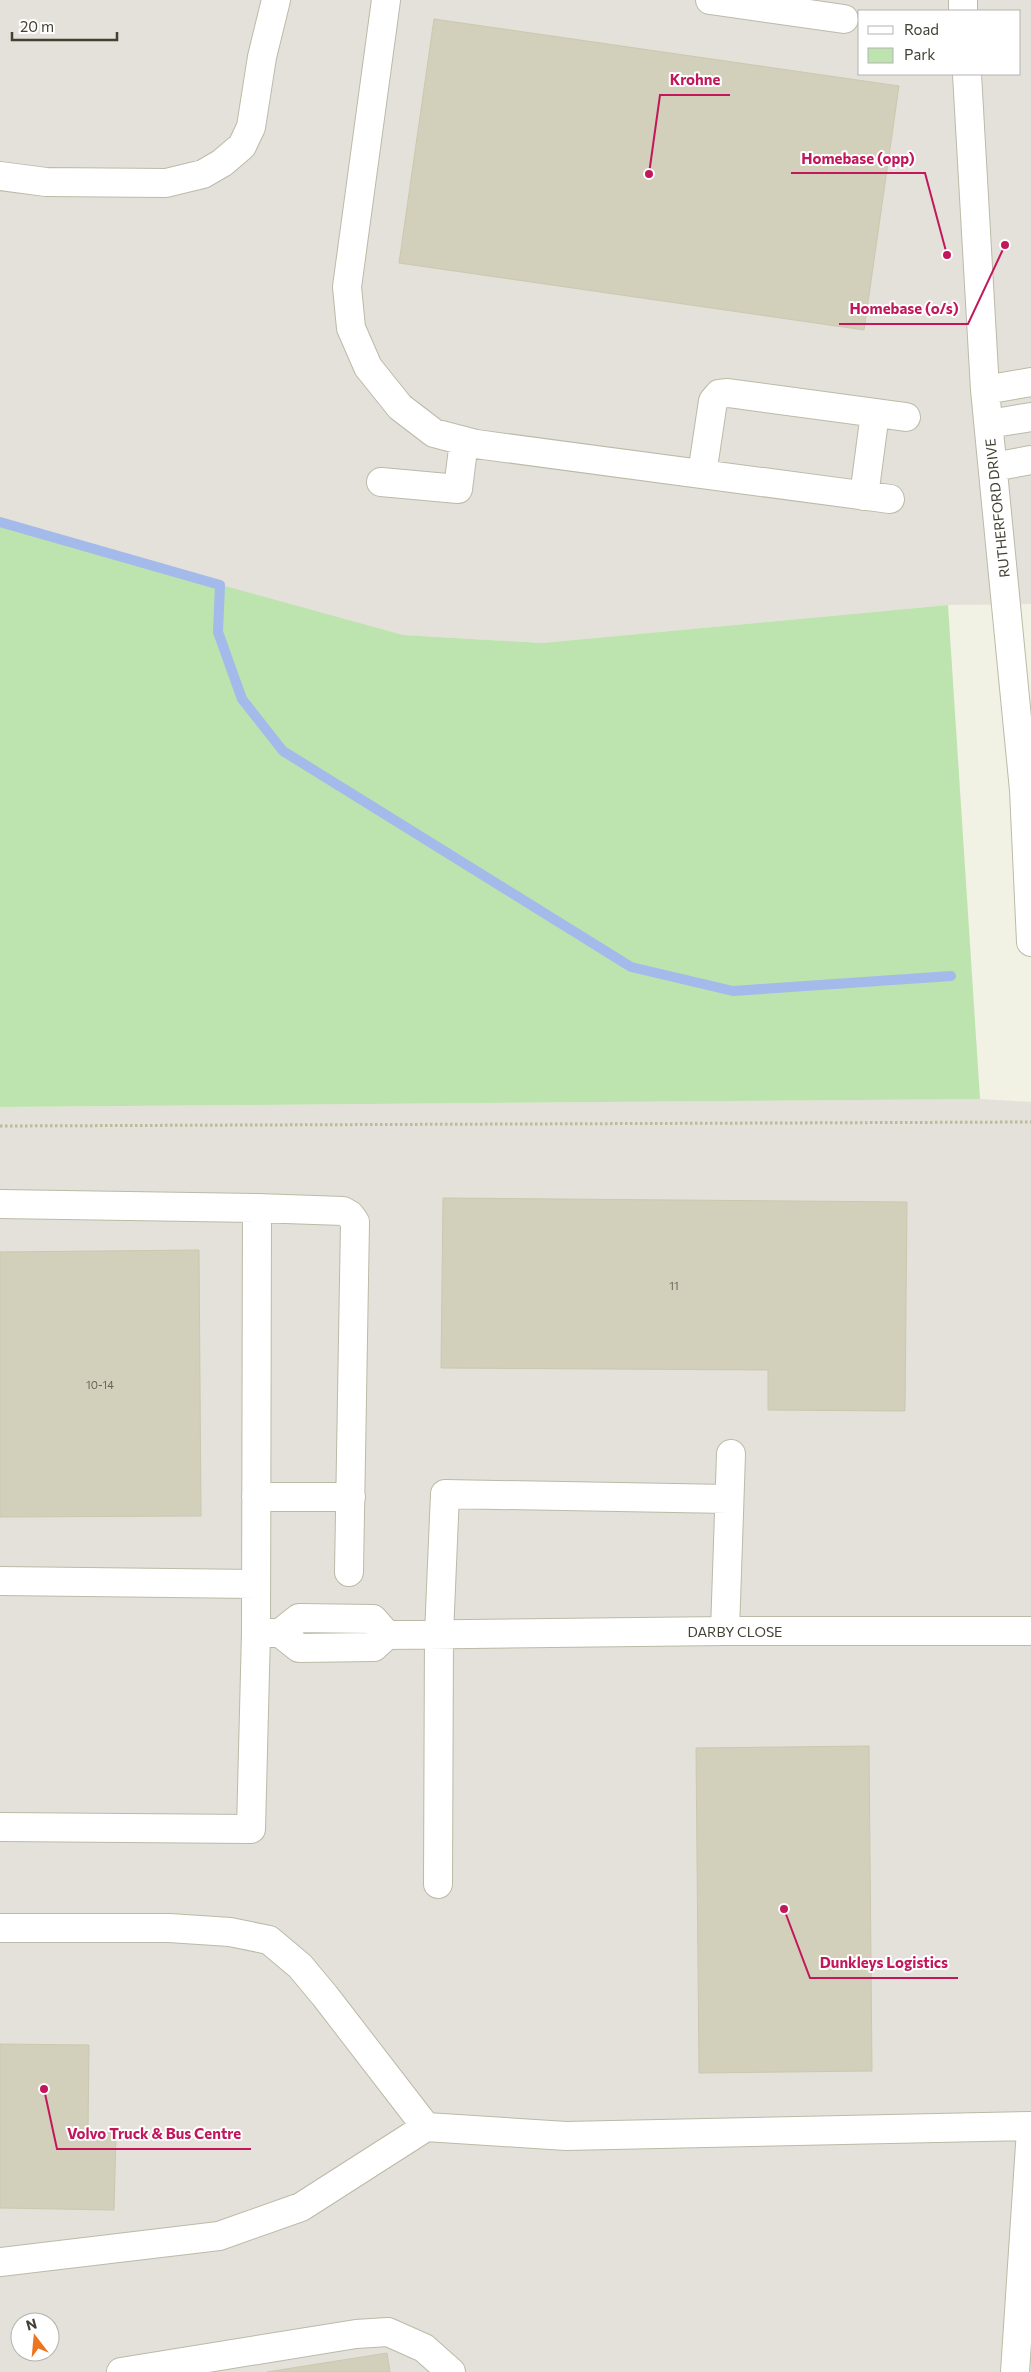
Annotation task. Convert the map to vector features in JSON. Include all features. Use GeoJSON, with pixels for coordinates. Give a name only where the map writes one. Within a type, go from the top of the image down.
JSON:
{"type":"FeatureCollection","features":[{"type":"Feature","properties":{"kind":"street"},"geometry":{"type":"LineString","coordinates":[[0,176],[46,182],[166,183],[203,174],[222,163],[242,146],[251,127],[262,57],[276,0]]}},
{"type":"Feature","properties":{"kind":"street"},"geometry":{"type":"LineString","coordinates":[[386,0],[347,287],[351,328],[368,367],[400,407],[434,433],[464,441],[877,498],[875,413]]}},
{"type":"Feature","properties":{"kind":"street"},"geometry":{"type":"LineString","coordinates":[[710,0],[844,19]]}},
{"type":"Feature","properties":{"kind":"street","name":"RUTHERFORD DRIVE"},"geometry":{"type":"LineString","coordinates":[[967,75],[985,390],[1024,790],[1031,942]]}},
{"type":"Feature","properties":{"kind":"street"},"geometry":{"type":"LineString","coordinates":[[985,390],[1031,382]]}},
{"type":"Feature","properties":{"kind":"street"},"geometry":{"type":"LineString","coordinates":[[702,474],[713,401],[719,394],[728,392],[906,417]]}},
{"type":"Feature","properties":{"kind":"street"},"geometry":{"type":"LineString","coordinates":[[989,424],[1031,417]]}},
{"type":"Feature","properties":{"kind":"street"},"geometry":{"type":"LineString","coordinates":[[381,482],[458,489],[464,441]]}},
{"type":"Feature","properties":{"kind":"street"},"geometry":{"type":"LineString","coordinates":[[993,467],[1031,460]]}},
{"type":"Feature","properties":{"kind":"street"},"geometry":{"type":"LineString","coordinates":[[0,1204],[257,1208],[343,1211],[350,1215],[355,1222],[349,1572]]}},
{"type":"Feature","properties":{"kind":"street"},"geometry":{"type":"LineString","coordinates":[[0,1827],[251,1829],[268,1633],[256,1584],[257,1208]]}},
{"type":"Feature","properties":{"kind":"street"},"geometry":{"type":"LineString","coordinates":[[725,1630],[730,1454]]}},
{"type":"Feature","properties":{"kind":"street"},"geometry":{"type":"LineString","coordinates":[[438,1884],[439,1634],[444,1494],[729,1499]]}},
{"type":"Feature","properties":{"kind":"street"},"geometry":{"type":"LineString","coordinates":[[256,1497],[350,1497]]}},
{"type":"Feature","properties":{"kind":"street"},"geometry":{"type":"LineString","coordinates":[[0,1581],[256,1584]]}},
{"type":"Feature","properties":{"kind":"street","name":"DARBY CLOSE"},"geometry":{"type":"LineString","coordinates":[[268,1633],[299,1648],[374,1647],[387,1635],[725,1630],[1031,1631]]}},
{"type":"Feature","properties":{"kind":"street"},"geometry":{"type":"LineString","coordinates":[[0,1928],[169,1928],[230,1932],[270,1940],[300,1966],[325,1996],[426,2128]]}},
{"type":"Feature","properties":{"kind":"street"},"geometry":{"type":"LineString","coordinates":[[0,2262],[219,2236],[301,2207],[426,2128],[566,2136],[1031,2126]]}},
{"type":"Feature","properties":{"kind":"street"},"geometry":{"type":"LineString","coordinates":[[1015,2372],[1031,2130]]}},
{"type":"Feature","properties":{"kind":"street"},"geometry":{"type":"LineString","coordinates":[[121,2372],[356,2334],[388,2332],[424,2348],[451,2372]]}},
{"type":"Feature","properties":{"kind":"path"},"geometry":{"type":"LineString","coordinates":[[0,1126],[1031,1122]]}},
{"type":"Feature","properties":{"kind":"shaded area"},"geometry":{"type":"Polygon","coordinates":[[[0,0],[1031,0],[1031,604],[948,605],[542,643],[402,635],[0,525],[0,0]]]}},
{"type":"Feature","properties":{"kind":"shaded area"},"geometry":{"type":"Polygon","coordinates":[[[980,1099],[1031,1102],[1031,2372],[0,2372],[0,1107],[980,1099]]]}},
{"type":"Feature","properties":{"kind":"green space"},"geometry":{"type":"Polygon","coordinates":[[[0,524],[403,635],[542,643],[948,605],[980,1099],[0,1107],[0,524]]]}},
{"type":"Feature","properties":{"kind":"building"},"geometry":{"type":"Polygon","coordinates":[[[434,19],[899,86],[864,330],[399,263],[434,19]]]}},
{"type":"Feature","properties":{"kind":"building"},"geometry":{"type":"Polygon","coordinates":[[[443,1198],[907,1202],[905,1411],[768,1410],[768,1370],[441,1368],[443,1198]]]}},
{"type":"Feature","properties":{"kind":"building"},"geometry":{"type":"Polygon","coordinates":[[[199,1250],[201,1516],[0,1517],[0,1252],[199,1250]]]}},
{"type":"Feature","properties":{"kind":"building"},"geometry":{"type":"Polygon","coordinates":[[[869,1746],[872,2071],[699,2073],[696,1748],[869,1746]]]}},
{"type":"Feature","properties":{"kind":"building"},"geometry":{"type":"Polygon","coordinates":[[[0,2044],[89,2045],[88,2132],[116,2133],[114,2210],[0,2208],[0,2044]]]}},
{"type":"Feature","properties":{"kind":"building"},"geometry":{"type":"Polygon","coordinates":[[[387,2353],[390,2372],[267,2372],[387,2353]]]}},
{"type":"Feature","properties":{"kind":"waterway"},"geometry":{"type":"LineString","coordinates":[[0,522],[220,585],[218,632],[242,699],[283,751],[631,967],[733,991],[951,976]]}},
{"type":"Feature","properties":{"kind":"place","name":"Krohne"},"geometry":{"type":"Point","coordinates":[649,174]}},
{"type":"Feature","properties":{"kind":"place","name":"Homebase (o/s)"},"geometry":{"type":"Point","coordinates":[1005,245]}},
{"type":"Feature","properties":{"kind":"place","name":"Homebase (opp)"},"geometry":{"type":"Point","coordinates":[947,255]}},
{"type":"Feature","properties":{"kind":"place","name":"Dunkleys Logistics"},"geometry":{"type":"Point","coordinates":[784,1909]}},
{"type":"Feature","properties":{"kind":"place","name":"Volvo Truck & Bus Centre"},"geometry":{"type":"Point","coordinates":[44,2089]}}]}
